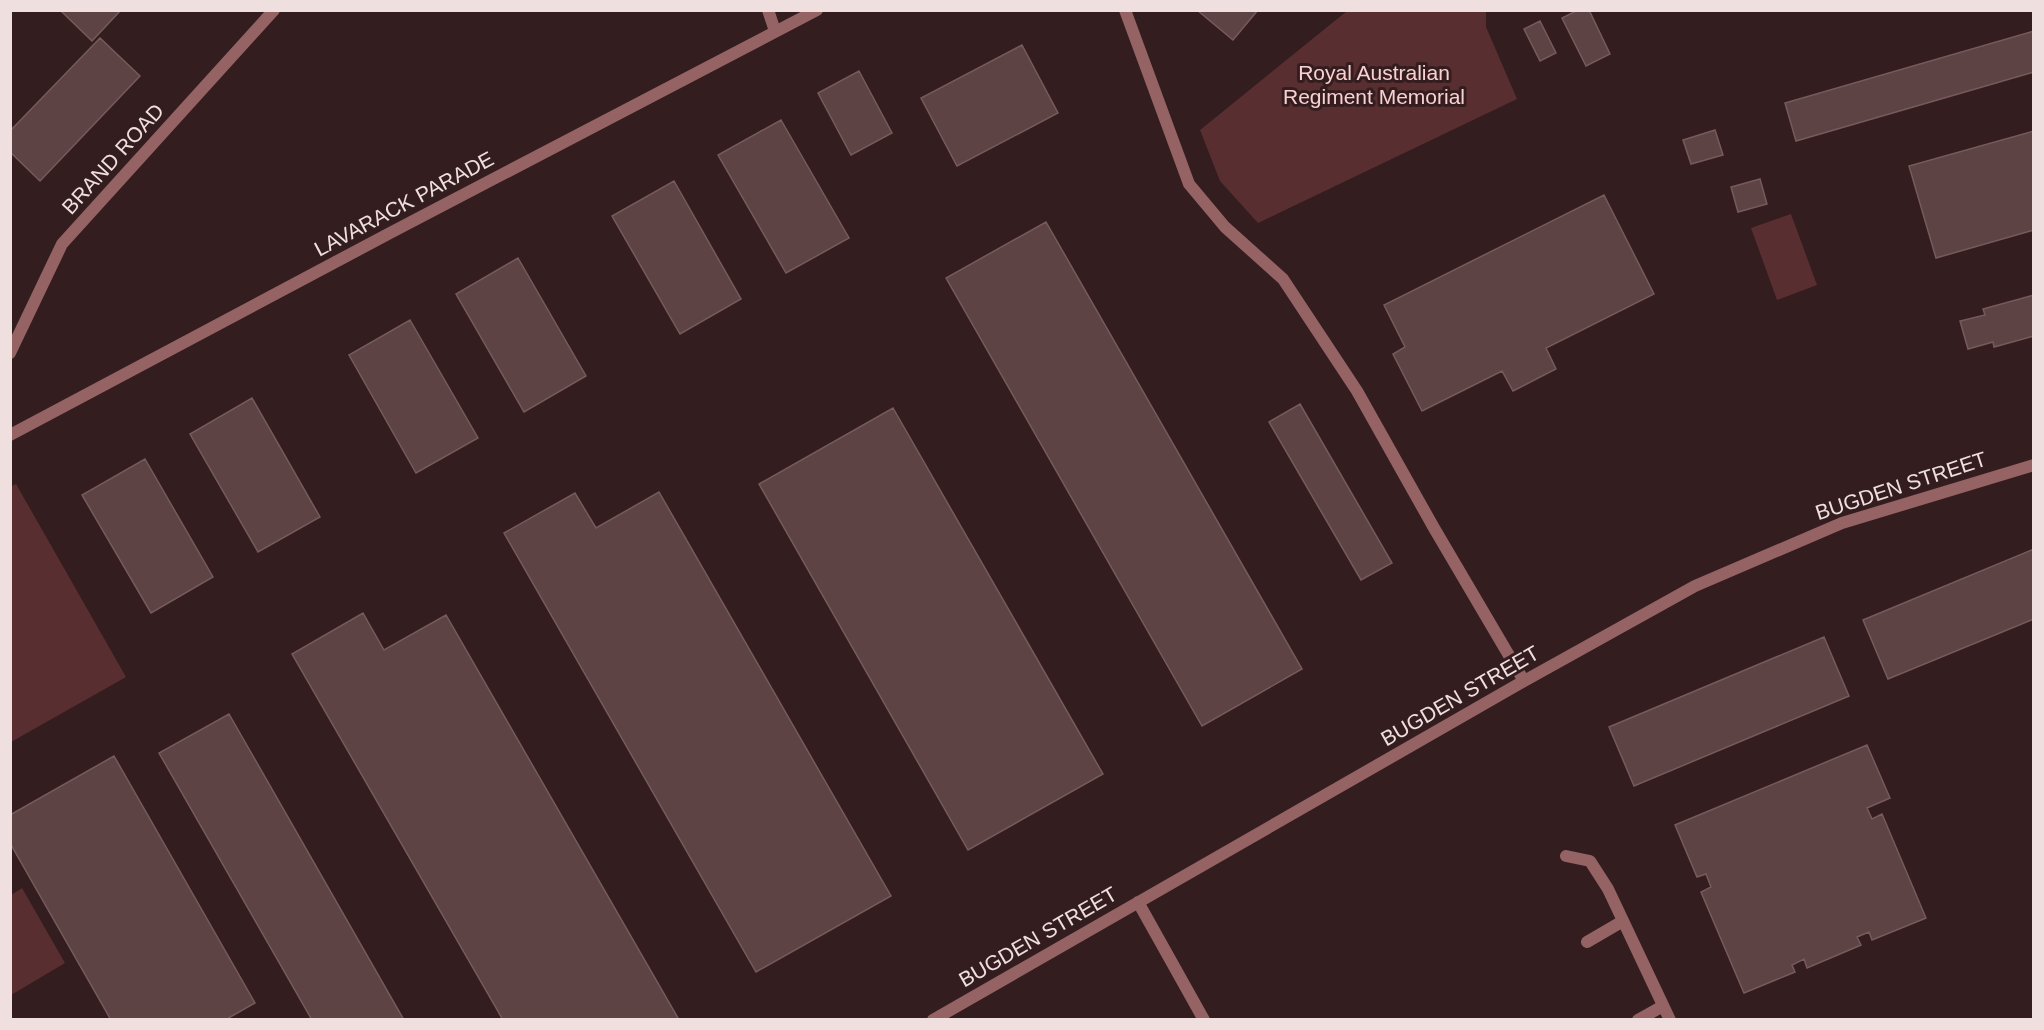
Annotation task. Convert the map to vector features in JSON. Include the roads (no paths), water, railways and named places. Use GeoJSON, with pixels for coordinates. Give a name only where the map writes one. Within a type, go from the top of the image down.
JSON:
{"type":"FeatureCollection","features":[{"type":"Feature","properties":{"kind":"lane","name":"BRAND ROAD"},"geometry":{"type":"LineString","coordinates":[[10,352],[62,244],[274,10]]}},
{"type":"Feature","properties":{"kind":"lane"},"geometry":{"type":"LineString","coordinates":[[768,10],[775,32]]}},
{"type":"Feature","properties":{"kind":"lane","name":"LAVARACK PARADE"},"geometry":{"type":"LineString","coordinates":[[10,435],[817,10]]}},
{"type":"Feature","properties":{"kind":"lane"},"geometry":{"type":"LineString","coordinates":[[1125,10],[1189,184],[1225,227],[1283,279],[1357,391],[1524,681]]}},
{"type":"Feature","properties":{"kind":"lane","name":"BUGDEN STREET"},"geometry":{"type":"LineString","coordinates":[[933,1020],[1524,681],[1695,586],[1842,523],[2034,465]]}},
{"type":"Feature","properties":{"kind":"lane"},"geometry":{"type":"LineString","coordinates":[[1566,856],[1590,861],[1608,890],[1670,1020]]}},
{"type":"Feature","properties":{"kind":"lane"},"geometry":{"type":"LineString","coordinates":[[1138,902],[1204,1020]]}},
{"type":"Feature","properties":{"kind":"lane"},"geometry":{"type":"LineString","coordinates":[[1587,942],[1623,921]]}},
{"type":"Feature","properties":{"kind":"lane"},"geometry":{"type":"LineString","coordinates":[[1638,1020],[1663,1006]]}},
{"type":"Feature","properties":{"kind":"park label","name":"Royal Australian Regiment Memorial"},"geometry":{"type":"Point","coordinates":[1374,85]}}]}
